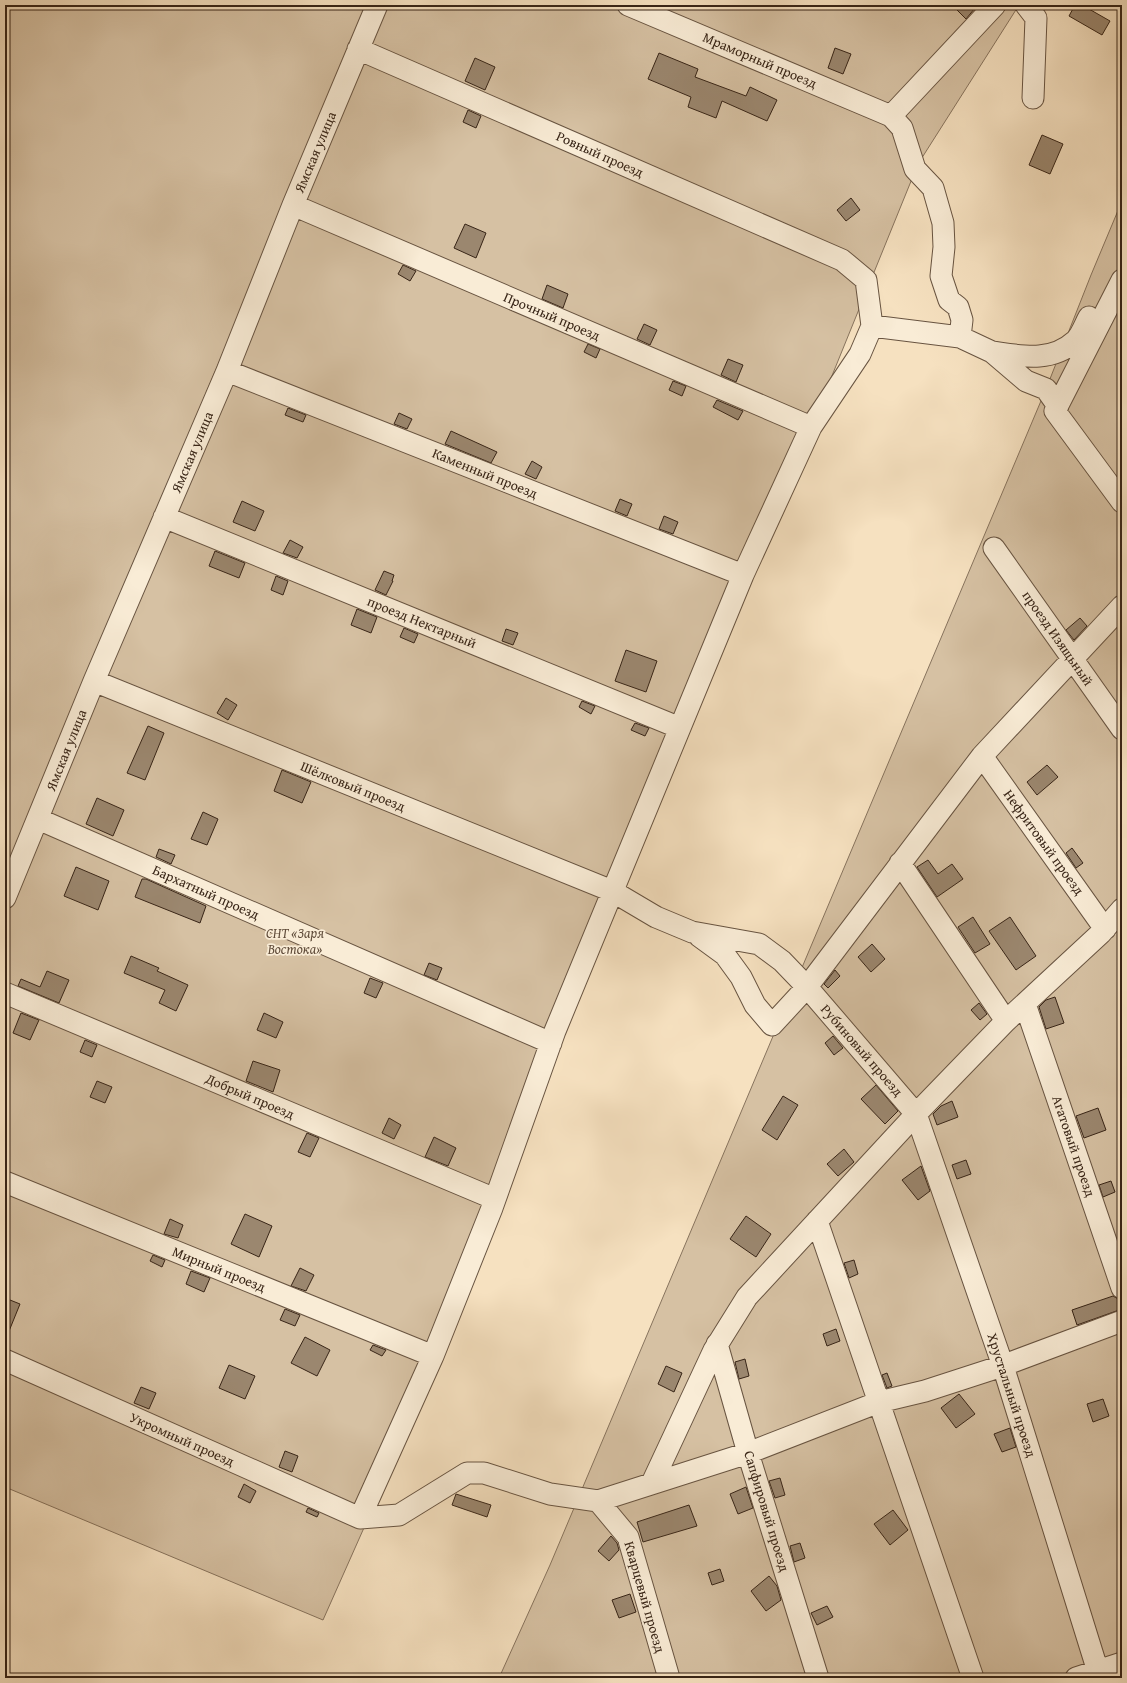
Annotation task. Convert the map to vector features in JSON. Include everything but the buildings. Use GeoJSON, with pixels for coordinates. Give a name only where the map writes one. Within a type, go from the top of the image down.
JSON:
{"type":"FeatureCollection","features":[{"type":"Feature","properties":{"kind":"street","name":"Ямская улица"},"geometry":{"type":"LineString","coordinates":[[5,898],[94,681],[227,372],[293,205],[377,5]]}},
{"type":"Feature","properties":{"kind":"street","name":"Мраморный проезд"},"geometry":{"type":"LineString","coordinates":[[628,5],[892,116]]}},
{"type":"Feature","properties":{"kind":"street"},"geometry":{"type":"LineString","coordinates":[[960,337],[962,320],[958,307],[948,300],[941,276],[944,247],[943,223],[933,188],[915,170],[902,128],[892,116],[995,5]]}},
{"type":"Feature","properties":{"kind":"street"},"geometry":{"type":"LineString","coordinates":[[1026,5],[1036,18],[1032,98]]}},
{"type":"Feature","properties":{"kind":"street","name":"Ровный проезд"},"geometry":{"type":"LineString","coordinates":[[358,49],[842,260],[866,280],[872,326]]}},
{"type":"Feature","properties":{"kind":"street","name":"Прочный проезд"},"geometry":{"type":"LineString","coordinates":[[293,205],[811,427]]}},
{"type":"Feature","properties":{"kind":"street"},"geometry":{"type":"LineString","coordinates":[[992,352],[1033,357],[1050,356],[1076,341],[1104,289],[1122,279]]}},
{"type":"Feature","properties":{"kind":"street"},"geometry":{"type":"LineString","coordinates":[[1056,408],[1122,279]]}},
{"type":"Feature","properties":{"kind":"street"},"geometry":{"type":"LineString","coordinates":[[1122,502],[1056,408],[1046,389],[1026,381],[992,352],[960,337],[872,326],[860,354],[811,427],[743,575],[612,891],[551,1043],[495,1200],[433,1356],[360,1518],[399,1515],[467,1473],[484,1473],[550,1494],[598,1501],[748,1453],[879,1402],[925,1391],[1003,1366],[1122,1321]]}},
{"type":"Feature","properties":{"kind":"street","name":"Каменный проезд"},"geometry":{"type":"LineString","coordinates":[[227,372],[743,575]]}},
{"type":"Feature","properties":{"kind":"street","name":"проезд Нектарный"},"geometry":{"type":"LineString","coordinates":[[164,517],[680,728]]}},
{"type":"Feature","properties":{"kind":"street","name":"проезд Изящьный"},"geometry":{"type":"LineString","coordinates":[[994,548],[1122,729]]}},
{"type":"Feature","properties":{"kind":"street"},"geometry":{"type":"LineString","coordinates":[[692,932],[725,954],[741,977],[755,1005],[772,1025],[807,987],[982,756],[1122,606]]}},
{"type":"Feature","properties":{"kind":"street","name":"Шёлковый проезд"},"geometry":{"type":"LineString","coordinates":[[94,681],[612,891],[656,918],[692,932]]}},
{"type":"Feature","properties":{"kind":"street","name":"Нефритовый проезд"},"geometry":{"type":"LineString","coordinates":[[982,756],[1105,929]]}},
{"type":"Feature","properties":{"kind":"street","name":"Бархатный проезд"},"geometry":{"type":"LineString","coordinates":[[38,819],[551,1043]]}},
{"type":"Feature","properties":{"kind":"street"},"geometry":{"type":"LineString","coordinates":[[900,863],[1006,1021]]}},
{"type":"Feature","properties":{"kind":"street"},"geometry":{"type":"LineString","coordinates":[[652,1483],[717,1344],[747,1297],[916,1114],[1006,1021],[1105,929],[1122,908]]}},
{"type":"Feature","properties":{"kind":"street","name":"Рубиновый проезд"},"geometry":{"type":"LineString","coordinates":[[692,932],[759,944],[782,962],[807,987],[916,1114]]}},
{"type":"Feature","properties":{"kind":"street","name":"Добрый проезд"},"geometry":{"type":"LineString","coordinates":[[5,993],[495,1200]]}},
{"type":"Feature","properties":{"kind":"street","name":"Агатовый проезд"},"geometry":{"type":"LineString","coordinates":[[1025,1004],[1122,1288]]}},
{"type":"Feature","properties":{"kind":"street","name":"Хрустальный проезд"},"geometry":{"type":"LineString","coordinates":[[916,1114],[1003,1366],[1099,1674]]}},
{"type":"Feature","properties":{"kind":"street","name":"Мирный проезд"},"geometry":{"type":"LineString","coordinates":[[5,1182],[433,1356]]}},
{"type":"Feature","properties":{"kind":"street"},"geometry":{"type":"LineString","coordinates":[[817,1221],[973,1678]]}},
{"type":"Feature","properties":{"kind":"street","name":"Сапфировый проезд"},"geometry":{"type":"LineString","coordinates":[[717,1344],[748,1453],[818,1678]]}},
{"type":"Feature","properties":{"kind":"street","name":"Укромный проезд"},"geometry":{"type":"LineString","coordinates":[[5,1360],[360,1518]]}},
{"type":"Feature","properties":{"kind":"street","name":"Кварцевый проезд"},"geometry":{"type":"LineString","coordinates":[[598,1501],[628,1537],[669,1678]]}},
{"type":"Feature","properties":{"kind":"street"},"geometry":{"type":"LineString","coordinates":[[1076,1678],[1099,1674],[1122,1663]]}},
{"type":"Feature","properties":{"kind":"green space"},"geometry":{"type":"Polygon","coordinates":[[[5,5],[369,5],[5,872],[5,5]]]}},
{"type":"Feature","properties":{"kind":"green space","name":"СНТ «Заря Востока»"},"geometry":{"type":"Polygon","coordinates":[[[377,5],[1019,5],[918,164],[363,1530],[323,1620],[5,1487],[5,898],[377,5]]]}},
{"type":"Feature","properties":{"kind":"green space"},"geometry":{"type":"Polygon","coordinates":[[[1122,201],[1122,1678],[499,1678],[550,1565],[1046,389],[1122,201]]]}}]}
